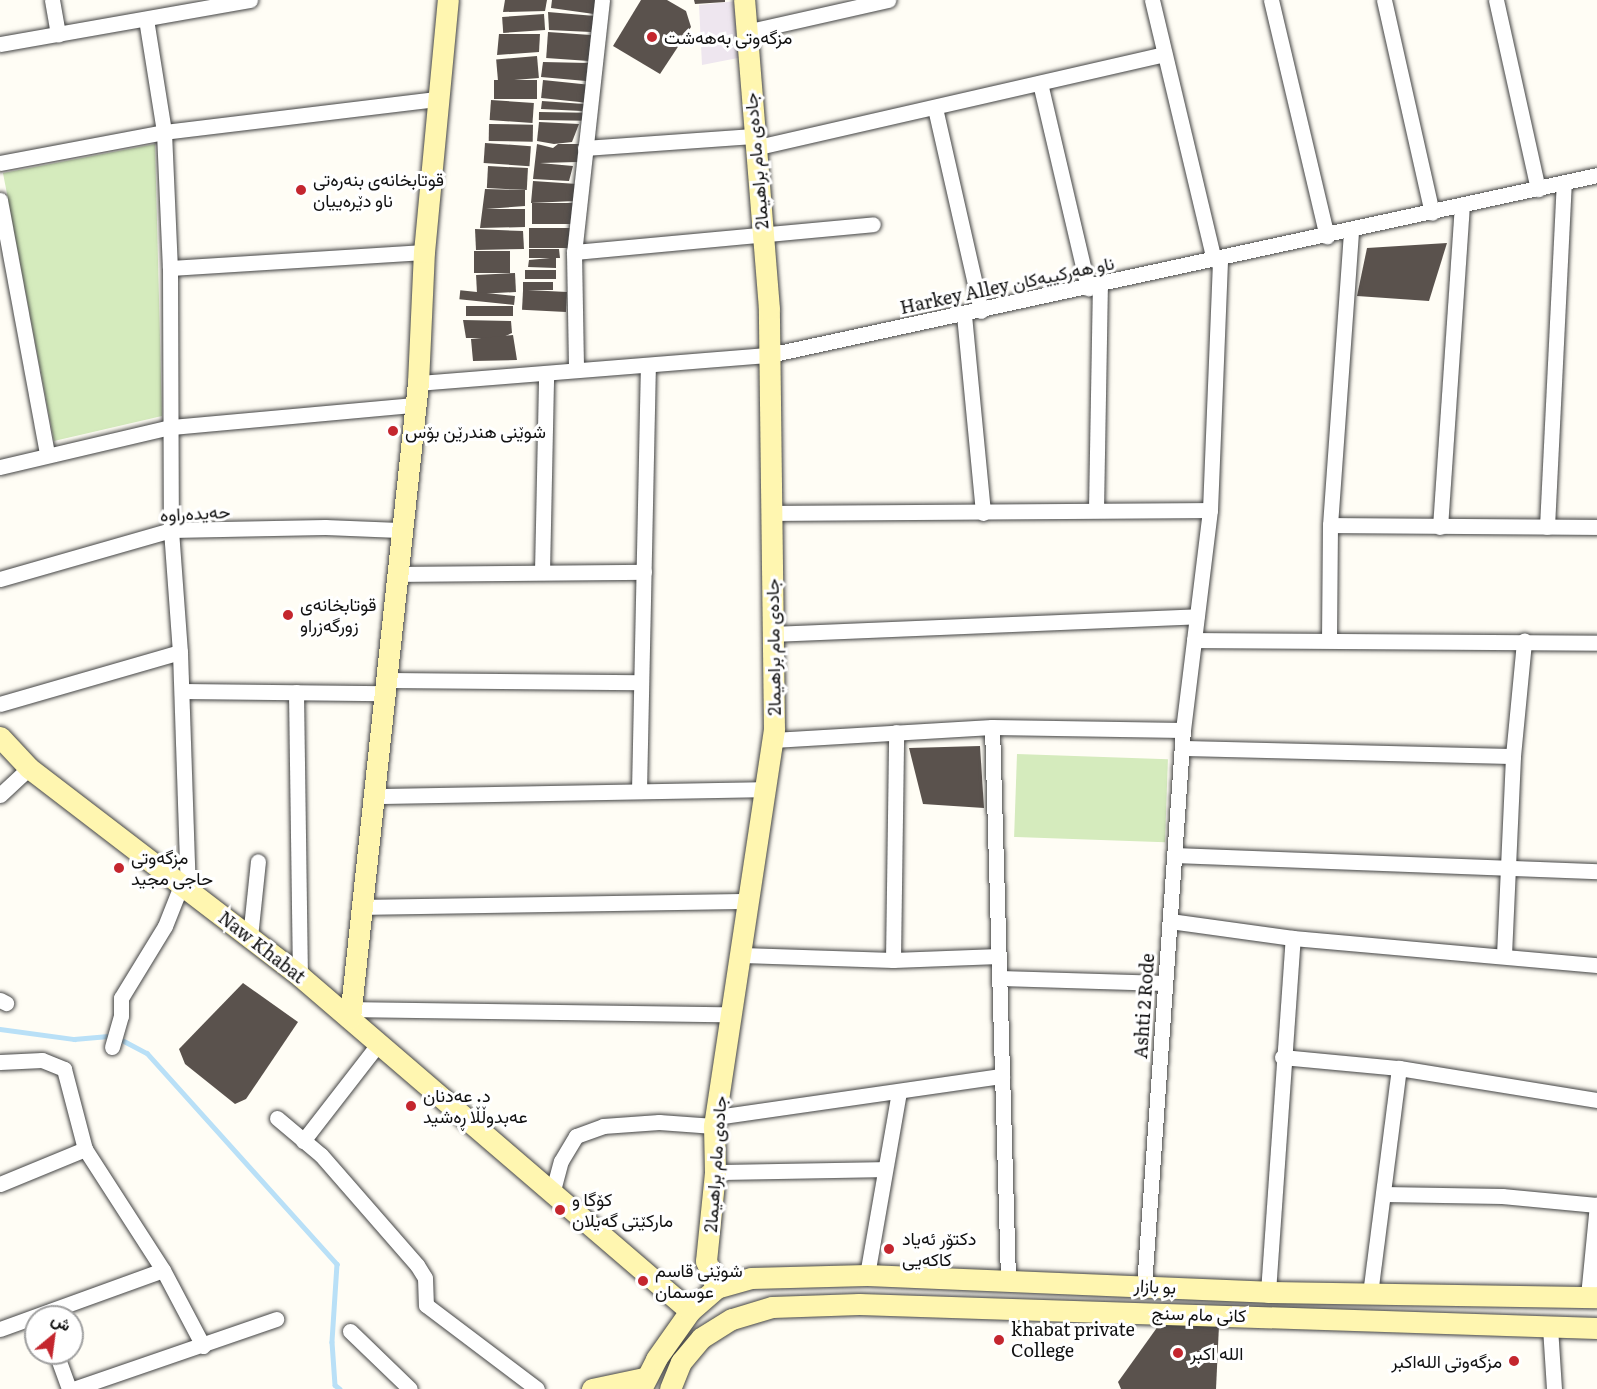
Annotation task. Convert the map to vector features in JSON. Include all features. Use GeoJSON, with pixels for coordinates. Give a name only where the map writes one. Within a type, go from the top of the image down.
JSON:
{"type":"FeatureCollection","features":[{"type":"Feature","properties":{"kind":"street"},"geometry":{"type":"LineString","coordinates":[[52,0],[58,34]]}},
{"type":"Feature","properties":{"kind":"street"},"geometry":{"type":"LineString","coordinates":[[0,44],[250,0]]}},
{"type":"Feature","properties":{"kind":"street"},"geometry":{"type":"LineString","coordinates":[[448,0],[424,252],[416,405],[399,530],[399,574],[351,1014],[732,1014]]}},
{"type":"Feature","properties":{"kind":"street"},"geometry":{"type":"LineString","coordinates":[[576,369],[574,252],[602,0]]}},
{"type":"Feature","properties":{"kind":"street","name":"جادەی مام براهیما2"},"geometry":{"type":"LineString","coordinates":[[716,1288],[706,1261],[715,1172],[715,1122],[773,740],[769,355],[744,0]]}},
{"type":"Feature","properties":{"kind":"street"},"geometry":{"type":"LineString","coordinates":[[746,32],[888,0]]}},
{"type":"Feature","properties":{"kind":"street","name":"Ashti 2 Rode"},"geometry":{"type":"LineString","coordinates":[[1144,1286],[1183,730],[1210,510],[1217,260],[1152,0]]}},
{"type":"Feature","properties":{"kind":"street"},"geometry":{"type":"LineString","coordinates":[[1271,0],[1327,236]]}},
{"type":"Feature","properties":{"kind":"street"},"geometry":{"type":"LineString","coordinates":[[1384,0],[1432,213]]}},
{"type":"Feature","properties":{"kind":"street"},"geometry":{"type":"LineString","coordinates":[[1496,0],[1538,189]]}},
{"type":"Feature","properties":{"kind":"street"},"geometry":{"type":"LineString","coordinates":[[112,1047],[121,1017],[121,998],[165,926],[185,886],[182,691],[171,530],[170,268],[164,132],[146,19]]}},
{"type":"Feature","properties":{"kind":"street"},"geometry":{"type":"LineString","coordinates":[[585,148],[753,142],[935,108],[1164,54]]}},
{"type":"Feature","properties":{"kind":"street"},"geometry":{"type":"LineString","coordinates":[[1040,83],[1094,287],[1096,510]]}},
{"type":"Feature","properties":{"kind":"street"},"geometry":{"type":"LineString","coordinates":[[0,163],[164,132],[437,99]]}},
{"type":"Feature","properties":{"kind":"street"},"geometry":{"type":"LineString","coordinates":[[935,108],[981,311]]}},
{"type":"Feature","properties":{"kind":"street","name":"Harkey Alley ناو هەركييەكان"},"geometry":{"type":"LineString","coordinates":[[418,383],[769,355],[1094,287],[1597,175]]}},
{"type":"Feature","properties":{"kind":"street"},"geometry":{"type":"LineString","coordinates":[[1547,527],[1564,184]]}},
{"type":"Feature","properties":{"kind":"street"},"geometry":{"type":"LineString","coordinates":[[0,200],[47,454]]}},
{"type":"Feature","properties":{"kind":"street"},"geometry":{"type":"LineString","coordinates":[[1440,527],[1462,206]]}},
{"type":"Feature","properties":{"kind":"street"},"geometry":{"type":"LineString","coordinates":[[574,252],[873,224]]}},
{"type":"Feature","properties":{"kind":"street"},"geometry":{"type":"LineString","coordinates":[[1329,640],[1330,525],[1351,230]]}},
{"type":"Feature","properties":{"kind":"street"},"geometry":{"type":"LineString","coordinates":[[170,268],[424,252]]}},
{"type":"Feature","properties":{"kind":"street"},"geometry":{"type":"LineString","coordinates":[[964,315],[983,513]]}},
{"type":"Feature","properties":{"kind":"street"},"geometry":{"type":"LineString","coordinates":[[639,791],[648,365]]}},
{"type":"Feature","properties":{"kind":"street"},"geometry":{"type":"LineString","coordinates":[[542,572],[546,373]]}},
{"type":"Feature","properties":{"kind":"street"},"geometry":{"type":"LineString","coordinates":[[0,467],[47,454],[171,427],[416,405]]}},
{"type":"Feature","properties":{"kind":"street"},"geometry":{"type":"LineString","coordinates":[[771,513],[1210,510]]}},
{"type":"Feature","properties":{"kind":"street"},"geometry":{"type":"LineString","coordinates":[[1330,525],[1597,527]]}},
{"type":"Feature","properties":{"kind":"street","name":"حەیدەراوە"},"geometry":{"type":"LineString","coordinates":[[0,579],[171,530],[325,527],[399,530]]}},
{"type":"Feature","properties":{"kind":"street"},"geometry":{"type":"LineString","coordinates":[[399,574],[644,572]]}},
{"type":"Feature","properties":{"kind":"street"},"geometry":{"type":"LineString","coordinates":[[773,634],[1197,615]]}},
{"type":"Feature","properties":{"kind":"street"},"geometry":{"type":"LineString","coordinates":[[1194,640],[1597,643]]}},
{"type":"Feature","properties":{"kind":"street"},"geometry":{"type":"LineString","coordinates":[[1504,955],[1514,756],[1524,641]]}},
{"type":"Feature","properties":{"kind":"street"},"geometry":{"type":"LineString","coordinates":[[0,704],[180,652]]}},
{"type":"Feature","properties":{"kind":"street"},"geometry":{"type":"LineString","coordinates":[[182,691],[296,692],[387,687],[641,682]]}},
{"type":"Feature","properties":{"kind":"street"},"geometry":{"type":"LineString","coordinates":[[296,692],[300,976]]}},
{"type":"Feature","properties":{"kind":"street"},"geometry":{"type":"LineString","coordinates":[[773,740],[992,728],[1183,730]]}},
{"type":"Feature","properties":{"kind":"street"},"geometry":{"type":"LineString","coordinates":[[992,728],[1008,1279]]}},
{"type":"Feature","properties":{"kind":"street"},"geometry":{"type":"LineString","coordinates":[[893,960],[896,732]]}},
{"type":"Feature","properties":{"kind":"street","name":"Naw Khabat"},"geometry":{"type":"LineString","coordinates":[[0,737],[29,768],[351,1014],[379,1043],[690,1311]]}},
{"type":"Feature","properties":{"kind":"street"},"geometry":{"type":"LineString","coordinates":[[1182,748],[1514,756]]}},
{"type":"Feature","properties":{"kind":"street"},"geometry":{"type":"LineString","coordinates":[[0,795],[29,768]]}},
{"type":"Feature","properties":{"kind":"street"},"geometry":{"type":"LineString","coordinates":[[376,796],[766,789]]}},
{"type":"Feature","properties":{"kind":"street"},"geometry":{"type":"LineString","coordinates":[[1175,855],[1597,871]]}},
{"type":"Feature","properties":{"kind":"street"},"geometry":{"type":"LineString","coordinates":[[250,937],[258,861]]}},
{"type":"Feature","properties":{"kind":"street"},"geometry":{"type":"LineString","coordinates":[[364,907],[750,901]]}},
{"type":"Feature","properties":{"kind":"street"},"geometry":{"type":"LineString","coordinates":[[1170,921],[1293,938],[1504,955],[1597,966]]}},
{"type":"Feature","properties":{"kind":"street"},"geometry":{"type":"LineString","coordinates":[[1268,1292],[1282,1057],[1293,938]]}},
{"type":"Feature","properties":{"kind":"street"},"geometry":{"type":"LineString","coordinates":[[742,955],[893,960],[999,956]]}},
{"type":"Feature","properties":{"kind":"street"},"geometry":{"type":"LineString","coordinates":[[1000,978],[1165,983]]}},
{"type":"Feature","properties":{"kind":"street"},"geometry":{"type":"LineString","coordinates":[[303,1141],[379,1043]]}},
{"type":"Feature","properties":{"kind":"street"},"geometry":{"type":"LineString","coordinates":[[1282,1057],[1399,1068],[1597,1100]]}},
{"type":"Feature","properties":{"kind":"street"},"geometry":{"type":"LineString","coordinates":[[0,1062],[42,1060],[64,1068],[85,1149],[163,1270],[203,1346]]}},
{"type":"Feature","properties":{"kind":"street"},"geometry":{"type":"LineString","coordinates":[[1370,1294],[1399,1068]]}},
{"type":"Feature","properties":{"kind":"street"},"geometry":{"type":"LineString","coordinates":[[552,1194],[561,1161],[576,1136],[603,1126],[715,1122],[1002,1076]]}},
{"type":"Feature","properties":{"kind":"street"},"geometry":{"type":"LineString","coordinates":[[867,1275],[883,1169],[899,1092]]}},
{"type":"Feature","properties":{"kind":"street"},"geometry":{"type":"LineString","coordinates":[[278,1118],[360,1197],[417,1264],[425,1278],[426,1305],[537,1389]]}},
{"type":"Feature","properties":{"kind":"street"},"geometry":{"type":"LineString","coordinates":[[0,1184],[85,1149]]}},
{"type":"Feature","properties":{"kind":"street"},"geometry":{"type":"LineString","coordinates":[[715,1172],[883,1169]]}},
{"type":"Feature","properties":{"kind":"street"},"geometry":{"type":"LineString","coordinates":[[1383,1194],[1502,1196],[1597,1204],[1592,1297]]}},
{"type":"Feature","properties":{"kind":"street"},"geometry":{"type":"LineString","coordinates":[[70,1305],[163,1270]]}},
{"type":"Feature","properties":{"kind":"street","name":"بو بازار"},"geometry":{"type":"LineString","coordinates":[[716,1288],[752,1278],[867,1275],[1008,1279],[1268,1292],[1592,1297]]}},
{"type":"Feature","properties":{"kind":"street"},"geometry":{"type":"LineString","coordinates":[[1055,1283],[1055,1310]]}},
{"type":"Feature","properties":{"kind":"street"},"geometry":{"type":"LineString","coordinates":[[592,1389],[643,1384],[690,1311],[716,1288]]}},
{"type":"Feature","properties":{"kind":"street"},"geometry":{"type":"LineString","coordinates":[[1524,1326],[1525,1296]]}},
{"type":"Feature","properties":{"kind":"street","name":"کانی مام سنج"},"geometry":{"type":"LineString","coordinates":[[670,1389],[681,1362],[701,1338],[732,1319],[772,1307],[859,1304],[1597,1328]]}},
{"type":"Feature","properties":{"kind":"street"},"geometry":{"type":"LineString","coordinates":[[61,1365],[71,1389],[203,1346],[276,1319]]}},
{"type":"Feature","properties":{"kind":"street"},"geometry":{"type":"LineString","coordinates":[[0,1329],[24,1321]]}},
{"type":"Feature","properties":{"kind":"street"},"geometry":{"type":"LineString","coordinates":[[1550,1327],[1554,1389]]}},
{"type":"Feature","properties":{"kind":"street"},"geometry":{"type":"LineString","coordinates":[[350,1331],[410,1389]]}},
{"type":"Feature","properties":{"kind":"shaded area"},"geometry":{"type":"Polygon","coordinates":[[[737,1],[748,56],[702,65],[699,5],[737,1]]]}},
{"type":"Feature","properties":{"kind":"green space"},"geometry":{"type":"Polygon","coordinates":[[[155,144],[162,416],[54,441],[3,173],[155,144]]]}},
{"type":"Feature","properties":{"kind":"green space"},"geometry":{"type":"Polygon","coordinates":[[[1017,754],[1168,759],[1165,842],[1014,837],[1017,754]]]}},
{"type":"Feature","properties":{"kind":"building"},"geometry":{"type":"Polygon","coordinates":[[[505,0],[547,0],[545,11],[503,12],[505,0]]]}},
{"type":"Feature","properties":{"kind":"building"},"geometry":{"type":"Polygon","coordinates":[[[552,0],[598,0],[594,14],[551,8],[552,0]]]}},
{"type":"Feature","properties":{"kind":"building","name":"مزگەوتی بەهەشت"},"geometry":{"type":"Polygon","coordinates":[[[641,0],[667,0],[686,11],[691,27],[660,74],[613,46],[641,0]]]}},
{"type":"Feature","properties":{"kind":"building"},"geometry":{"type":"Polygon","coordinates":[[[694,0],[725,0],[725,2],[695,4],[694,0]]]}},
{"type":"Feature","properties":{"kind":"building"},"geometry":{"type":"Polygon","coordinates":[[[548,12],[595,16],[591,32],[549,30],[548,12]]]}},
{"type":"Feature","properties":{"kind":"building"},"geometry":{"type":"Polygon","coordinates":[[[544,14],[545,30],[503,33],[502,17],[544,14]]]}},
{"type":"Feature","properties":{"kind":"building"},"geometry":{"type":"Polygon","coordinates":[[[548,32],[591,35],[589,61],[546,58],[548,32]]]}},
{"type":"Feature","properties":{"kind":"building"},"geometry":{"type":"Polygon","coordinates":[[[499,34],[540,34],[539,52],[497,55],[499,34]]]}},
{"type":"Feature","properties":{"kind":"building"},"geometry":{"type":"Polygon","coordinates":[[[537,56],[539,78],[498,81],[496,60],[537,56]]]}},
{"type":"Feature","properties":{"kind":"building"},"geometry":{"type":"Polygon","coordinates":[[[543,62],[588,63],[586,81],[541,77],[543,62]]]}},
{"type":"Feature","properties":{"kind":"building"},"geometry":{"type":"Polygon","coordinates":[[[494,80],[537,80],[537,99],[494,99],[494,80]]]}},
{"type":"Feature","properties":{"kind":"building"},"geometry":{"type":"Polygon","coordinates":[[[543,80],[589,85],[587,103],[541,98],[543,80]]]}},
{"type":"Feature","properties":{"kind":"building"},"geometry":{"type":"Polygon","coordinates":[[[491,100],[534,103],[533,123],[490,120],[491,100]]]}},
{"type":"Feature","properties":{"kind":"building"},"geometry":{"type":"Polygon","coordinates":[[[542,101],[584,104],[582,111],[541,109],[542,101]]]}},
{"type":"Feature","properties":{"kind":"building"},"geometry":{"type":"Polygon","coordinates":[[[539,112],[585,113],[585,121],[539,120],[539,112]]]}},
{"type":"Feature","properties":{"kind":"building"},"geometry":{"type":"Polygon","coordinates":[[[539,122],[579,124],[572,142],[554,144],[537,141],[539,122]]]}},
{"type":"Feature","properties":{"kind":"building"},"geometry":{"type":"Polygon","coordinates":[[[489,124],[533,125],[533,142],[489,141],[489,124]]]}},
{"type":"Feature","properties":{"kind":"building"},"geometry":{"type":"Polygon","coordinates":[[[485,143],[531,146],[529,166],[484,163],[485,143]]]}},
{"type":"Feature","properties":{"kind":"building"},"geometry":{"type":"Polygon","coordinates":[[[537,144],[553,148],[558,144],[579,144],[577,162],[540,163],[573,166],[569,181],[533,179],[537,144]]]}},
{"type":"Feature","properties":{"kind":"building"},"geometry":{"type":"Polygon","coordinates":[[[488,166],[528,168],[527,190],[487,188],[488,166]]]}},
{"type":"Feature","properties":{"kind":"building"},"geometry":{"type":"Polygon","coordinates":[[[533,181],[577,184],[574,201],[531,203],[533,181]]]}},
{"type":"Feature","properties":{"kind":"building"},"geometry":{"type":"Polygon","coordinates":[[[485,189],[525,190],[525,206],[486,209],[525,209],[525,227],[480,228],[485,189]]]}},
{"type":"Feature","properties":{"kind":"building"},"geometry":{"type":"Polygon","coordinates":[[[532,203],[573,203],[573,224],[532,224],[532,203]]]}},
{"type":"Feature","properties":{"kind":"building"},"geometry":{"type":"Polygon","coordinates":[[[529,228],[571,228],[571,248],[529,248],[529,228]]]}},
{"type":"Feature","properties":{"kind":"building"},"geometry":{"type":"Polygon","coordinates":[[[475,229],[523,231],[524,249],[476,250],[475,229]]]}},
{"type":"Feature","properties":{"kind":"building"},"geometry":{"type":"Polygon","coordinates":[[[1447,243],[1429,301],[1357,296],[1367,248],[1447,243]]]}},
{"type":"Feature","properties":{"kind":"building"},"geometry":{"type":"Polygon","coordinates":[[[529,249],[559,249],[560,258],[556,258],[556,268],[528,267],[529,260],[550,258],[529,258],[529,249]]]}},
{"type":"Feature","properties":{"kind":"building"},"geometry":{"type":"Polygon","coordinates":[[[474,251],[510,251],[510,273],[474,273],[474,251]]]}},
{"type":"Feature","properties":{"kind":"building"},"geometry":{"type":"Polygon","coordinates":[[[525,270],[556,270],[556,279],[525,279],[525,270]]]}},
{"type":"Feature","properties":{"kind":"building"},"geometry":{"type":"Polygon","coordinates":[[[515,273],[516,292],[477,294],[476,275],[515,273]]]}},
{"type":"Feature","properties":{"kind":"building"},"geometry":{"type":"Polygon","coordinates":[[[523,282],[553,282],[553,290],[523,290],[523,282]]]}},
{"type":"Feature","properties":{"kind":"building"},"geometry":{"type":"Polygon","coordinates":[[[460,290],[515,296],[514,305],[459,299],[460,290]]]}},
{"type":"Feature","properties":{"kind":"building"},"geometry":{"type":"Polygon","coordinates":[[[523,290],[567,292],[566,312],[522,310],[523,290]]]}},
{"type":"Feature","properties":{"kind":"building"},"geometry":{"type":"Polygon","coordinates":[[[466,306],[513,306],[513,316],[466,316],[466,306]]]}},
{"type":"Feature","properties":{"kind":"building"},"geometry":{"type":"Polygon","coordinates":[[[463,320],[511,321],[512,333],[501,338],[466,338],[463,320]]]}},
{"type":"Feature","properties":{"kind":"building"},"geometry":{"type":"Polygon","coordinates":[[[513,335],[517,360],[473,361],[471,339],[513,335]]]}},
{"type":"Feature","properties":{"kind":"building"},"geometry":{"type":"Polygon","coordinates":[[[980,746],[984,808],[923,804],[909,748],[980,746]]]}},
{"type":"Feature","properties":{"kind":"building"},"geometry":{"type":"Polygon","coordinates":[[[243,983],[298,1022],[246,1099],[235,1104],[185,1064],[179,1049],[243,983]]]}},
{"type":"Feature","properties":{"kind":"building","name":"اللە اكبر"},"geometry":{"type":"Polygon","coordinates":[[[1161,1322],[1219,1325],[1216,1389],[1121,1389],[1118,1382],[1161,1322]]]}},
{"type":"Feature","properties":{"kind":"waterway"},"geometry":{"type":"LineString","coordinates":[[0,1029],[74,1039],[111,1036]]}},
{"type":"Feature","properties":{"kind":"waterway"},"geometry":{"type":"LineString","coordinates":[[124,1041],[147,1053],[337,1264],[332,1342],[335,1385],[340,1389]]}},
{"type":"Feature","properties":{"kind":"place","name":"مزگەوتی بەهەشت"},"geometry":{"type":"Point","coordinates":[652,37]}},
{"type":"Feature","properties":{"kind":"place","name":"قوتابخانەى بنەرەتى ناو دێرەييان"},"geometry":{"type":"Point","coordinates":[301,190]}},
{"type":"Feature","properties":{"kind":"place","name":"شوێنی هندرێن بۆس"},"geometry":{"type":"Point","coordinates":[393,431]}},
{"type":"Feature","properties":{"kind":"place","name":"قوتابخانەی زورگەزراو"},"geometry":{"type":"Point","coordinates":[288,615]}},
{"type":"Feature","properties":{"kind":"place","name":"مزگەوتى حاجى مجيد"},"geometry":{"type":"Point","coordinates":[119,868]}},
{"type":"Feature","properties":{"kind":"place","name":"د. عەدنان عەبدوڵڵا ڕەشید"},"geometry":{"type":"Point","coordinates":[411,1106]}},
{"type":"Feature","properties":{"kind":"place","name":"کۆگا و مارکێتی گەیلان"},"geometry":{"type":"Point","coordinates":[560,1210]}},
{"type":"Feature","properties":{"kind":"place","name":"دکتۆر ئەیاد کاکەیی"},"geometry":{"type":"Point","coordinates":[889,1249]}},
{"type":"Feature","properties":{"kind":"place","name":"شوێنی قاسم عوسمان"},"geometry":{"type":"Point","coordinates":[643,1281]}},
{"type":"Feature","properties":{"kind":"place","name":"khabat private College"},"geometry":{"type":"Point","coordinates":[999,1340]}},
{"type":"Feature","properties":{"kind":"place","name":"اللە اكبر"},"geometry":{"type":"Point","coordinates":[1178,1353]}},
{"type":"Feature","properties":{"kind":"place","name":"مزگەوتی اللەاکبر"},"geometry":{"type":"Point","coordinates":[1514,1361]}}]}
